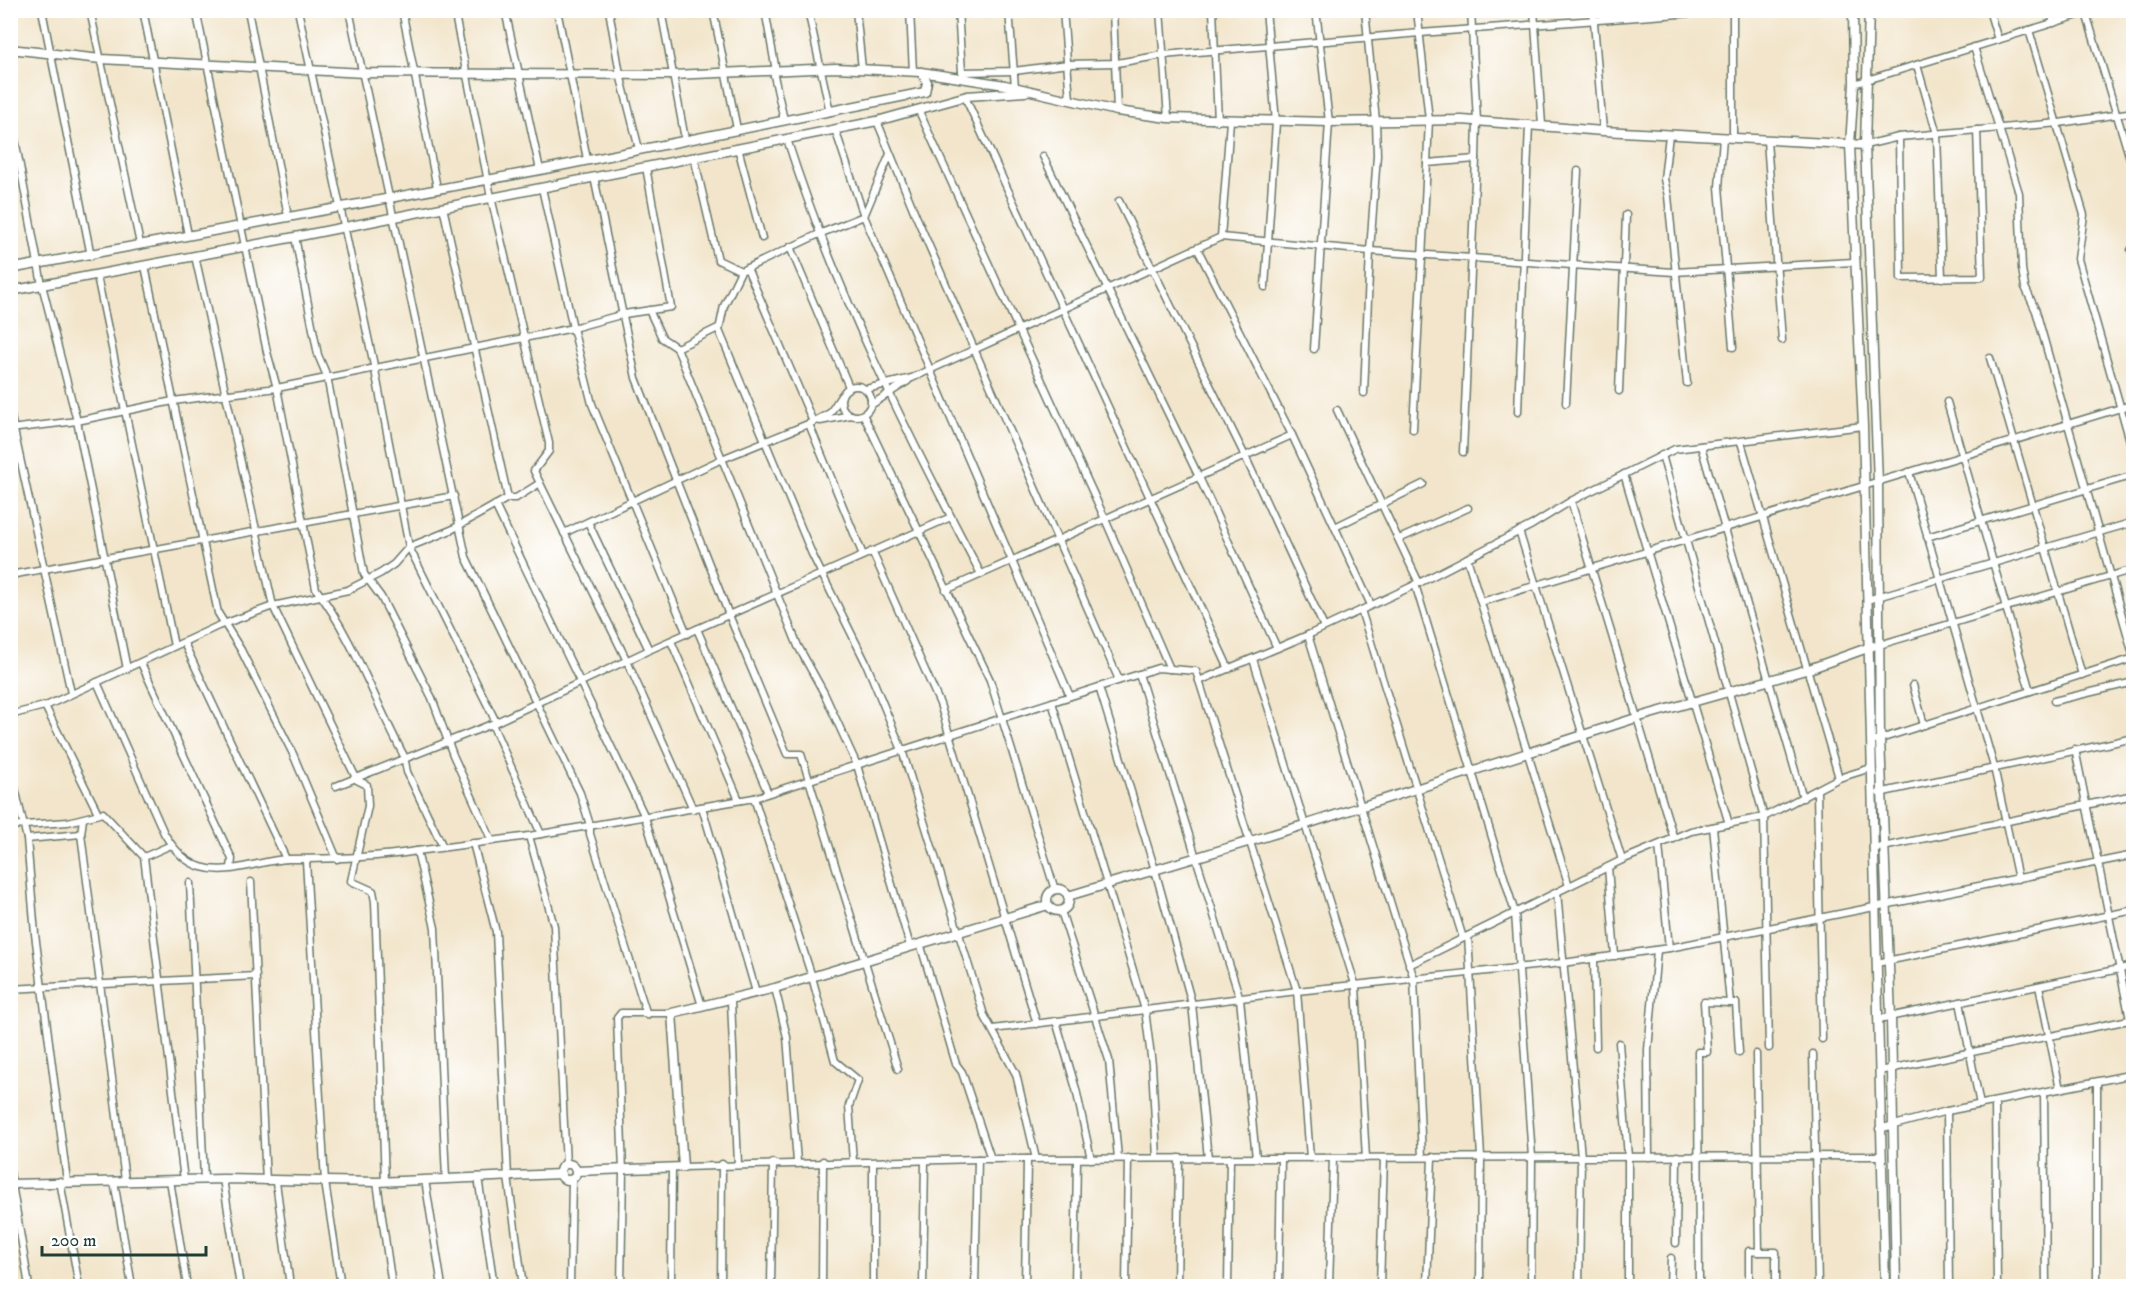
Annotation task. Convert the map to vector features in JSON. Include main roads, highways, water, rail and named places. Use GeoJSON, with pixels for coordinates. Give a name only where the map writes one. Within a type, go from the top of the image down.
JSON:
{"type":"FeatureCollection","features":[{"type":"Feature","properties":{"kind":"main road"},"geometry":{"type":"LineString","coordinates":[[1852,10],[1854,84],[1850,145],[1863,426],[1874,907],[1879,1019],[1879,1129],[1885,1287]]}},
{"type":"Feature","properties":{"kind":"main road"},"geometry":{"type":"LineString","coordinates":[[1869,10],[1865,145],[1878,482],[1880,738],[1891,1017],[1896,1287]]}},
{"type":"Feature","properties":{"kind":"main road"},"geometry":{"type":"LineString","coordinates":[[10,49],[101,59],[364,73],[672,75],[862,69],[962,75],[1117,111],[1168,118],[1276,122],[1477,121],[1603,131],[1865,145]]}},
{"type":"Feature","properties":{"kind":"main road"},"geometry":{"type":"LineString","coordinates":[[10,269],[91,256],[140,244],[338,206],[540,170],[639,148],[925,92],[927,82],[917,72]]}},
{"type":"Feature","properties":{"kind":"main road"},"geometry":{"type":"LineString","coordinates":[[10,291],[246,247],[877,121],[964,97],[1033,92]]}},
{"type":"Feature","properties":{"kind":"main road"},"geometry":{"type":"LineString","coordinates":[[1068,896],[1250,839],[1304,825],[1636,718],[1809,669],[1879,645]]}},
{"type":"Feature","properties":{"kind":"main road"},"geometry":{"type":"LineString","coordinates":[[1055,890],[1061,890],[1068,896],[1068,905],[1061,911],[1052,910],[1048,905],[1048,896],[1055,890]]}},
{"type":"Feature","properties":{"kind":"main road"},"geometry":{"type":"LineString","coordinates":[[561,1174],[564,1179],[574,1175],[683,1167],[672,1013],[731,1001],[1048,905]]}},
{"type":"Feature","properties":{"kind":"main road"},"geometry":{"type":"LineString","coordinates":[[561,1174],[566,1165],[573,1167],[574,1175]]}},
{"type":"Feature","properties":{"kind":"main road"},"geometry":{"type":"LineString","coordinates":[[11,1184],[204,1179],[381,1182],[561,1174]]}}]}
